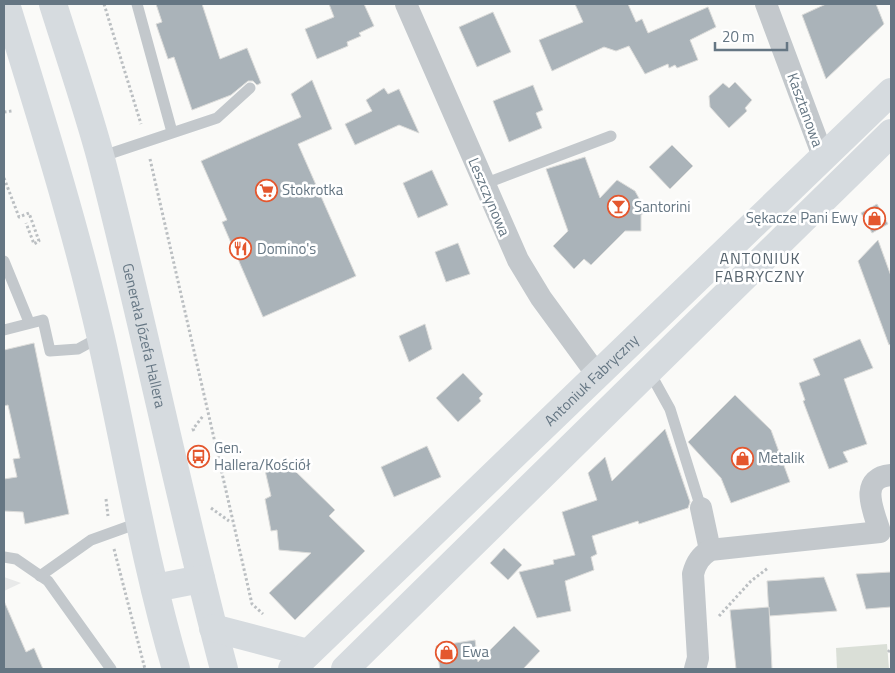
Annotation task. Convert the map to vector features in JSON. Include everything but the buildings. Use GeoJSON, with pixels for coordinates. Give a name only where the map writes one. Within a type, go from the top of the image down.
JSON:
{"type":"FeatureCollection","features":[{"type":"Feature","properties":{"kind":"main road"},"geometry":{"type":"LineString","coordinates":[[6,4],[56,165],[100,336],[155,588],[176,669]]}},
{"type":"Feature","properties":{"kind":"main road","name":"Generała Józefa Hallera"},"geometry":{"type":"LineString","coordinates":[[53,4],[100,157],[143,326],[200,579],[224,669]]}},
{"type":"Feature","properties":{"kind":"main road","name":"Antoniuk Fabryczny"},"geometry":{"type":"LineString","coordinates":[[309,652],[824,159],[891,92]]}},
{"type":"Feature","properties":{"kind":"main road"},"geometry":{"type":"LineString","coordinates":[[214,628],[309,652],[349,665],[891,133]]}},
{"type":"Feature","properties":{"kind":"main road"},"geometry":{"type":"LineString","coordinates":[[155,588],[200,579]]}},
{"type":"Feature","properties":{"kind":"street","name":"Leszczynowa"},"geometry":{"type":"LineString","coordinates":[[406,4],[510,245],[526,274],[598,376]]}},
{"type":"Feature","properties":{"kind":"street","name":"Kasztanowa"},"geometry":{"type":"LineString","coordinates":[[766,4],[824,159]]}},
{"type":"Feature","properties":{"kind":"street"},"geometry":{"type":"LineString","coordinates":[[695,669],[698,658],[692,574],[695,564],[710,550],[880,532],[869,496],[874,483],[881,477],[891,475]]}},
{"type":"Feature","properties":{"kind":"street"},"geometry":{"type":"LineString","coordinates":[[701,508],[710,550]]}},
{"type":"Feature","properties":{"kind":"lane"},"geometry":{"type":"LineString","coordinates":[[138,4],[172,132]]}},
{"type":"Feature","properties":{"kind":"lane"},"geometry":{"type":"LineString","coordinates":[[100,157],[147,143],[172,132],[217,118],[250,88]]}},
{"type":"Feature","properties":{"kind":"lane"},"geometry":{"type":"LineString","coordinates":[[484,184],[611,136]]}},
{"type":"Feature","properties":{"kind":"lane"},"geometry":{"type":"LineString","coordinates":[[4,261],[29,322]]}},
{"type":"Feature","properties":{"kind":"lane"},"geometry":{"type":"LineString","coordinates":[[4,330],[29,322],[43,320],[50,351],[78,349],[100,336]]}},
{"type":"Feature","properties":{"kind":"lane"},"geometry":{"type":"LineString","coordinates":[[649,371],[670,409],[701,508]]}},
{"type":"Feature","properties":{"kind":"lane"},"geometry":{"type":"LineString","coordinates":[[40,576],[91,540],[141,522]]}},
{"type":"Feature","properties":{"kind":"lane"},"geometry":{"type":"LineString","coordinates":[[4,557],[16,559],[48,581],[111,669]]}},
{"type":"Feature","properties":{"kind":"path"},"geometry":{"type":"LineString","coordinates":[[104,4],[147,143],[252,604],[271,621],[265,642]]}},
{"type":"Feature","properties":{"kind":"path"},"geometry":{"type":"LineString","coordinates":[[4,178],[19,217],[29,213],[39,241],[34,244],[26,223]]}},
{"type":"Feature","properties":{"kind":"path"},"geometry":{"type":"LineString","coordinates":[[193,429],[203,416]]}},
{"type":"Feature","properties":{"kind":"path"},"geometry":{"type":"LineString","coordinates":[[696,640],[751,581],[775,563]]}},
{"type":"Feature","properties":{"kind":"shaded area"},"geometry":{"type":"Polygon","coordinates":[[[4,577],[21,583],[4,591],[4,577]]]}},
{"type":"Feature","properties":{"kind":"shaded area"},"geometry":{"type":"Polygon","coordinates":[[[887,644],[889,669],[837,669],[836,648],[887,644]]]}},
{"type":"Feature","properties":{"kind":"place","name":"Stokrotka"},"geometry":{"type":"Point","coordinates":[266,190]}},
{"type":"Feature","properties":{"kind":"place","name":"Santorini"},"geometry":{"type":"Point","coordinates":[618,207]}},
{"type":"Feature","properties":{"kind":"place","name":"Sękacze Pani Ewy"},"geometry":{"type":"Point","coordinates":[874,218]}},
{"type":"Feature","properties":{"kind":"place","name":"Domino's"},"geometry":{"type":"Point","coordinates":[241,249]}},
{"type":"Feature","properties":{"kind":"place","name":"Gen. Hallera/Kościół"},"geometry":{"type":"Point","coordinates":[198,457]}},
{"type":"Feature","properties":{"kind":"place","name":"Metalik"},"geometry":{"type":"Point","coordinates":[742,458]}},
{"type":"Feature","properties":{"kind":"place","name":"Ewa"},"geometry":{"type":"Point","coordinates":[446,652]}},
{"type":"Feature","properties":{"kind":"district","name":"ANTONIUK FABRYCZNY"},"geometry":{"type":"Point","coordinates":[760,267]}}]}
